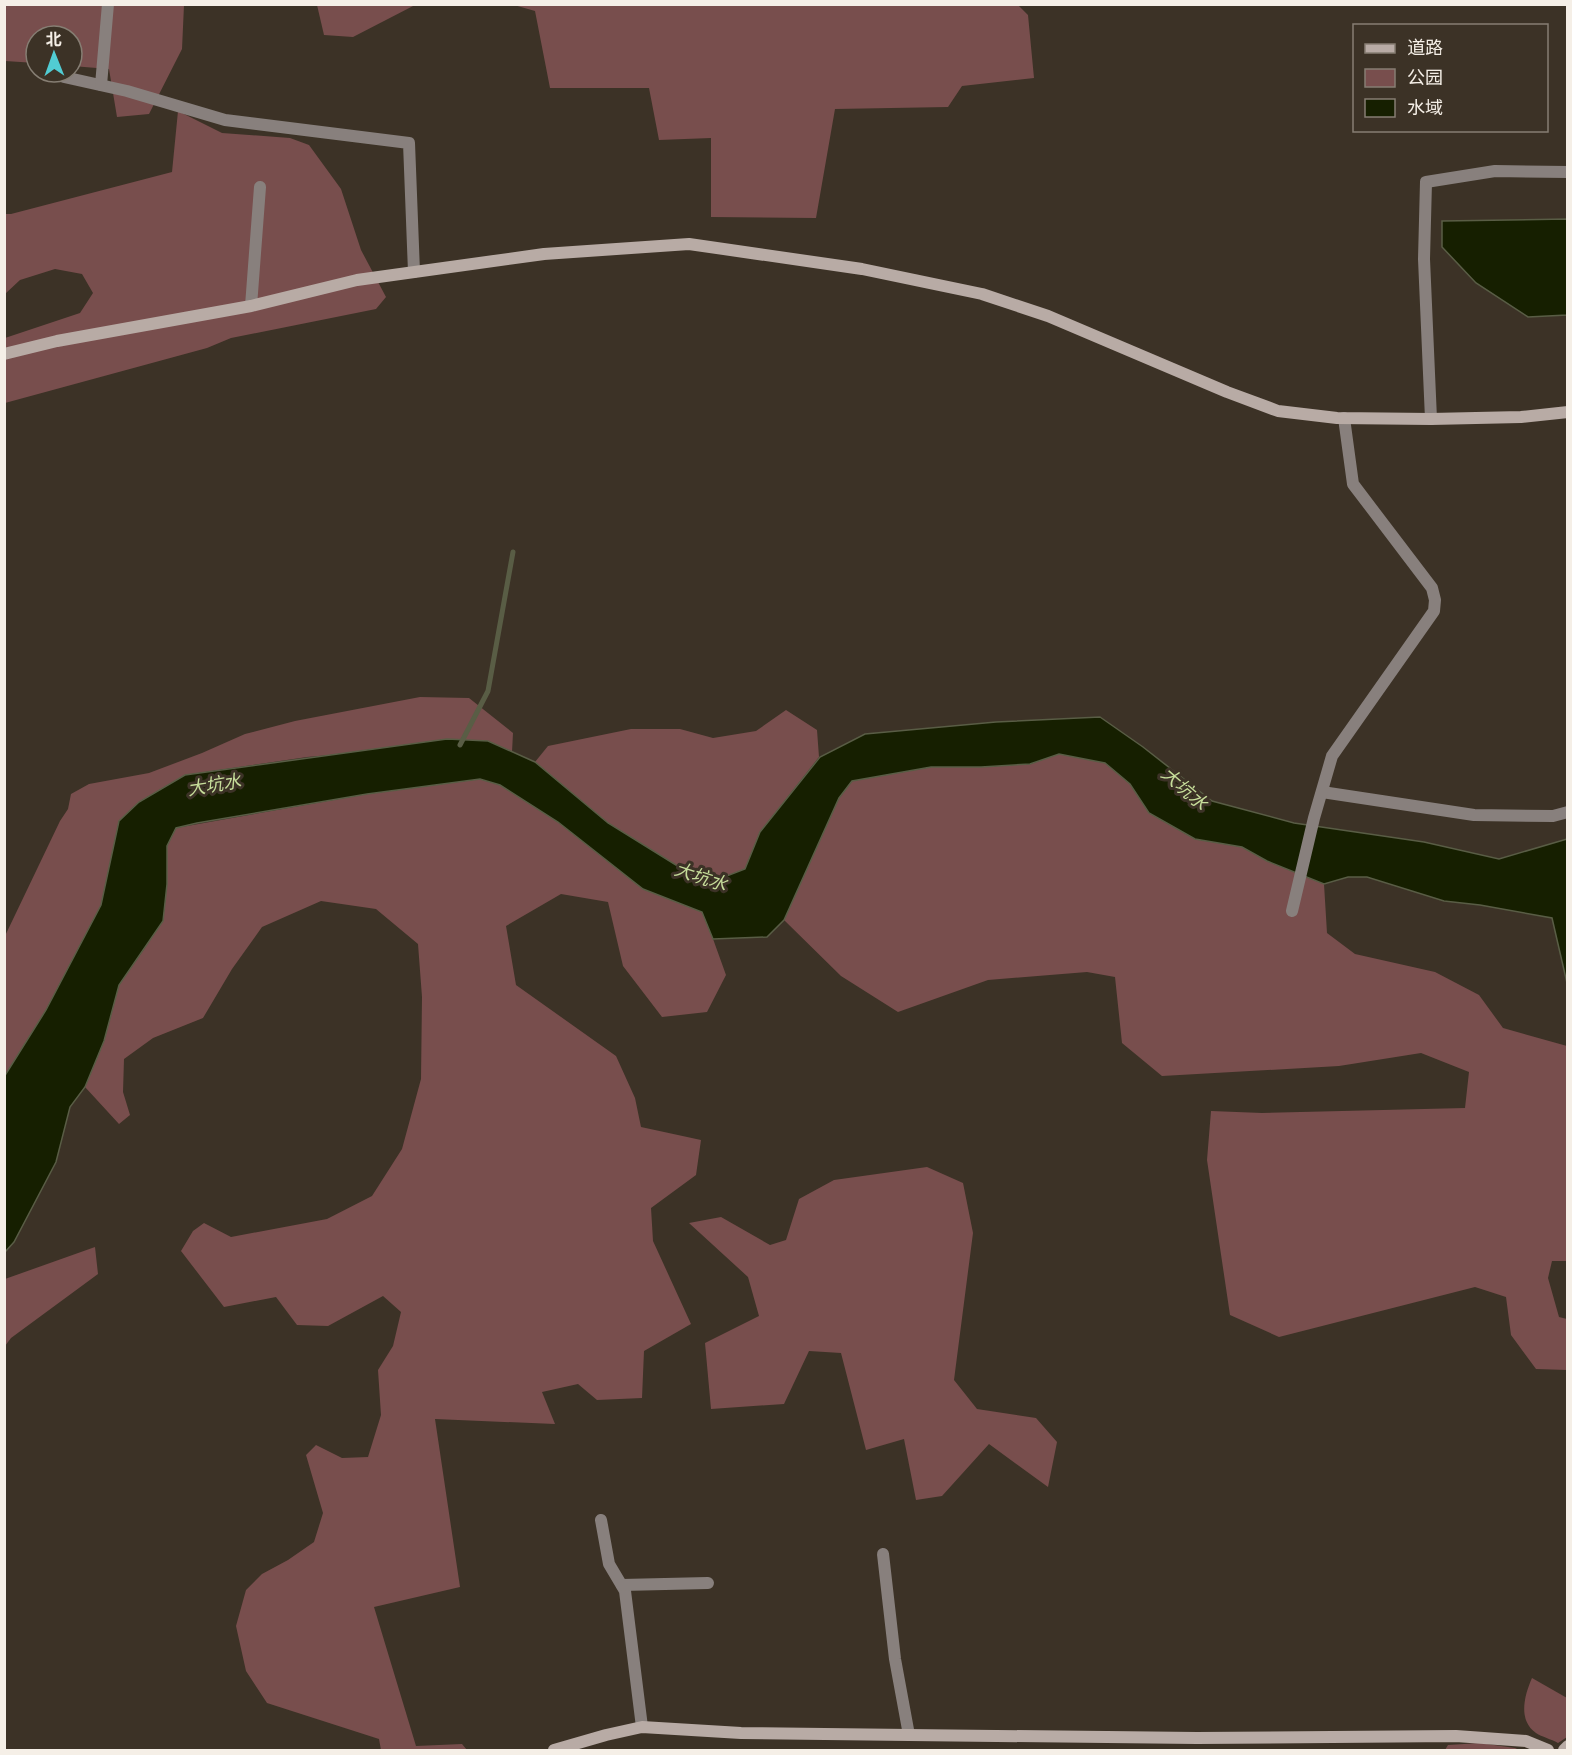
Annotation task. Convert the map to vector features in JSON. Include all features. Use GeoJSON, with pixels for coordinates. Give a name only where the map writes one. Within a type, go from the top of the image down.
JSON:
{"type":"FeatureCollection","features":[{"type":"Feature","properties":{"kind":"street"},"geometry":{"type":"LineString","coordinates":[[101,85],[108,4]]}},
{"type":"Feature","properties":{"kind":"street"},"geometry":{"type":"LineString","coordinates":[[84,81],[127,91],[225,120],[409,143],[414,272]]}},
{"type":"Feature","properties":{"kind":"street"},"geometry":{"type":"LineString","coordinates":[[1431,419],[1424,259],[1426,182],[1495,171],[1568,172]]}},
{"type":"Feature","properties":{"kind":"street"},"geometry":{"type":"LineString","coordinates":[[251,306],[260,187]]}},
{"type":"Feature","properties":{"kind":"street"},"geometry":{"type":"LineString","coordinates":[[4,354],[57,341],[251,306],[357,280],[544,254],[689,244],[862,269],[982,294],[1048,316],[1227,392],[1278,411],[1344,418],[1431,419],[1521,417],[1568,412]]}},
{"type":"Feature","properties":{"kind":"street"},"geometry":{"type":"LineString","coordinates":[[1292,911],[1314,818],[1332,756],[1434,611],[1436,600],[1432,588],[1353,484],[1344,418]]}},
{"type":"Feature","properties":{"kind":"street"},"geometry":{"type":"LineString","coordinates":[[1322,792],[1474,815],[1553,816],[1568,812]]}},
{"type":"Feature","properties":{"kind":"street"},"geometry":{"type":"LineString","coordinates":[[601,1520],[609,1564],[625,1591],[642,1727]]}},
{"type":"Feature","properties":{"kind":"street"},"geometry":{"type":"LineString","coordinates":[[883,1554],[895,1659],[909,1735]]}},
{"type":"Feature","properties":{"kind":"street"},"geometry":{"type":"LineString","coordinates":[[622,1585],[708,1583]]}},
{"type":"Feature","properties":{"kind":"street"},"geometry":{"type":"LineString","coordinates":[[554,1750],[642,1727],[741,1733],[909,1735],[1185,1738],[1456,1736],[1526,1741],[1548,1750]]}},
{"type":"Feature","properties":{"kind":"street"},"geometry":{"type":"LineString","coordinates":[[1564,1750],[1568,1746]]}},
{"type":"Feature","properties":{"kind":"green space"},"geometry":{"type":"Polygon","coordinates":[[[317,4],[415,5],[353,37],[324,35],[317,4]]]}},
{"type":"Feature","properties":{"kind":"green space"},"geometry":{"type":"Polygon","coordinates":[[[4,5],[184,5],[182,49],[149,114],[117,117],[109,69],[84,67],[84,24],[24,24],[24,62],[5,61],[4,5]]]}},
{"type":"Feature","properties":{"kind":"green space"},"geometry":{"type":"Polygon","coordinates":[[[514,5],[1018,5],[1028,15],[1034,78],[962,86],[948,107],[835,109],[816,218],[711,217],[711,138],[659,140],[649,88],[550,88],[535,11],[514,5]]]}},
{"type":"Feature","properties":{"kind":"green space"},"geometry":{"type":"Polygon","coordinates":[[[178,111],[222,133],[290,138],[309,145],[341,189],[361,250],[386,297],[376,309],[231,338],[207,348],[5,403],[5,338],[80,313],[93,293],[82,274],[55,269],[20,280],[5,294],[5,214],[172,172],[178,111]]]}},
{"type":"Feature","properties":{"kind":"green space"},"geometry":{"type":"Polygon","coordinates":[[[420,697],[469,698],[513,733],[512,752],[488,741],[307,757],[185,775],[139,802],[119,821],[101,905],[46,1010],[5,1077],[4,938],[60,821],[68,809],[71,794],[89,784],[149,773],[245,734],[295,721],[420,697]]]}},
{"type":"Feature","properties":{"kind":"green space"},"geometry":{"type":"Polygon","coordinates":[[[786,710],[817,730],[819,757],[760,832],[745,869],[719,879],[692,875],[608,823],[535,762],[548,746],[631,729],[680,729],[713,738],[756,731],[786,710]]]}},
{"type":"Feature","properties":{"kind":"green space"},"geometry":{"type":"Polygon","coordinates":[[[1059,754],[1105,763],[1130,783],[1149,813],[1195,839],[1242,847],[1267,861],[1324,884],[1327,933],[1355,954],[1435,972],[1479,995],[1503,1028],[1567,1046],[1567,1261],[1552,1261],[1548,1278],[1559,1317],[1567,1319],[1567,1370],[1536,1369],[1511,1335],[1506,1297],[1475,1287],[1279,1337],[1230,1315],[1207,1160],[1211,1111],[1262,1113],[1465,1108],[1469,1072],[1421,1053],[1339,1066],[1162,1076],[1122,1043],[1115,977],[1087,972],[988,980],[898,1012],[841,976],[784,920],[839,798],[852,781],[931,767],[1030,764],[1059,754]]]}},
{"type":"Feature","properties":{"kind":"green space"},"geometry":{"type":"Polygon","coordinates":[[[480,779],[500,785],[558,822],[643,889],[702,912],[708,925],[726,975],[707,1012],[662,1017],[623,966],[608,902],[561,894],[506,926],[516,985],[616,1056],[635,1098],[641,1127],[701,1140],[696,1175],[651,1208],[653,1241],[691,1324],[644,1351],[642,1398],[597,1400],[578,1384],[542,1392],[555,1424],[435,1419],[460,1587],[374,1607],[416,1746],[462,1744],[467,1750],[381,1750],[379,1739],[267,1703],[246,1671],[236,1626],[246,1590],[262,1574],[314,1542],[323,1513],[306,1455],[316,1445],[342,1458],[368,1457],[381,1415],[378,1370],[393,1346],[401,1312],[383,1296],[328,1326],[297,1325],[276,1297],[224,1307],[181,1251],[193,1231],[204,1223],[231,1237],[327,1219],[372,1196],[402,1149],[421,1079],[422,997],[418,944],[376,909],[321,901],[262,927],[232,969],[203,1018],[153,1038],[124,1059],[123,1092],[130,1115],[119,1124],[85,1087],[104,1041],[119,985],[145,948],[167,884],[167,846],[176,828],[367,794],[480,779]]]}},
{"type":"Feature","properties":{"kind":"green space"},"geometry":{"type":"Polygon","coordinates":[[[927,1167],[963,1183],[973,1233],[954,1380],[977,1409],[1036,1418],[1057,1442],[1048,1487],[989,1444],[942,1496],[916,1500],[904,1439],[866,1450],[841,1353],[809,1351],[784,1404],[711,1409],[705,1343],[759,1316],[748,1277],[689,1223],[721,1217],[770,1245],[786,1240],[799,1199],[834,1180],[927,1167]]]}},
{"type":"Feature","properties":{"kind":"green space"},"geometry":{"type":"Polygon","coordinates":[[[95,1247],[98,1274],[11,1338],[5,1346],[5,1279],[95,1247]]]}},
{"type":"Feature","properties":{"kind":"green space"},"geometry":{"type":"Polygon","coordinates":[[[1532,1678],[1567,1698],[1567,1737],[1558,1743],[1536,1733],[1526,1721],[1525,1699],[1532,1678]]]}},
{"type":"Feature","properties":{"kind":"green space"},"geometry":{"type":"Polygon","coordinates":[[[1480,1743],[1519,1750],[1445,1750],[1448,1745],[1480,1743]]]}},
{"type":"Feature","properties":{"kind":"water"},"geometry":{"type":"Polygon","coordinates":[[[1567,219],[1567,315],[1528,317],[1476,283],[1442,247],[1442,221],[1567,219]]]}},
{"type":"Feature","properties":{"kind":"water","name":"大坑水"},"geometry":{"type":"Polygon","coordinates":[[[1100,717],[1143,747],[1212,801],[1294,823],[1424,842],[1499,859],[1567,839],[1567,983],[1552,918],[1444,901],[1367,877],[1348,877],[1324,884],[1267,861],[1242,847],[1195,839],[1149,813],[1130,784],[1105,763],[1059,754],[1030,764],[931,767],[852,781],[839,798],[784,920],[767,937],[713,939],[702,912],[643,889],[558,822],[500,785],[480,779],[367,794],[197,823],[176,828],[167,846],[167,884],[163,921],[119,985],[104,1041],[85,1087],[70,1107],[56,1162],[14,1242],[5,1252],[4,1077],[46,1010],[101,905],[119,821],[139,802],[185,775],[447,739],[488,741],[535,762],[608,823],[692,875],[719,879],[745,869],[760,832],[820,757],[865,734],[996,722],[1100,717]]]}},
{"type":"Feature","properties":{"kind":"waterway"},"geometry":{"type":"LineString","coordinates":[[460,745],[488,691],[513,552]]}}]}
